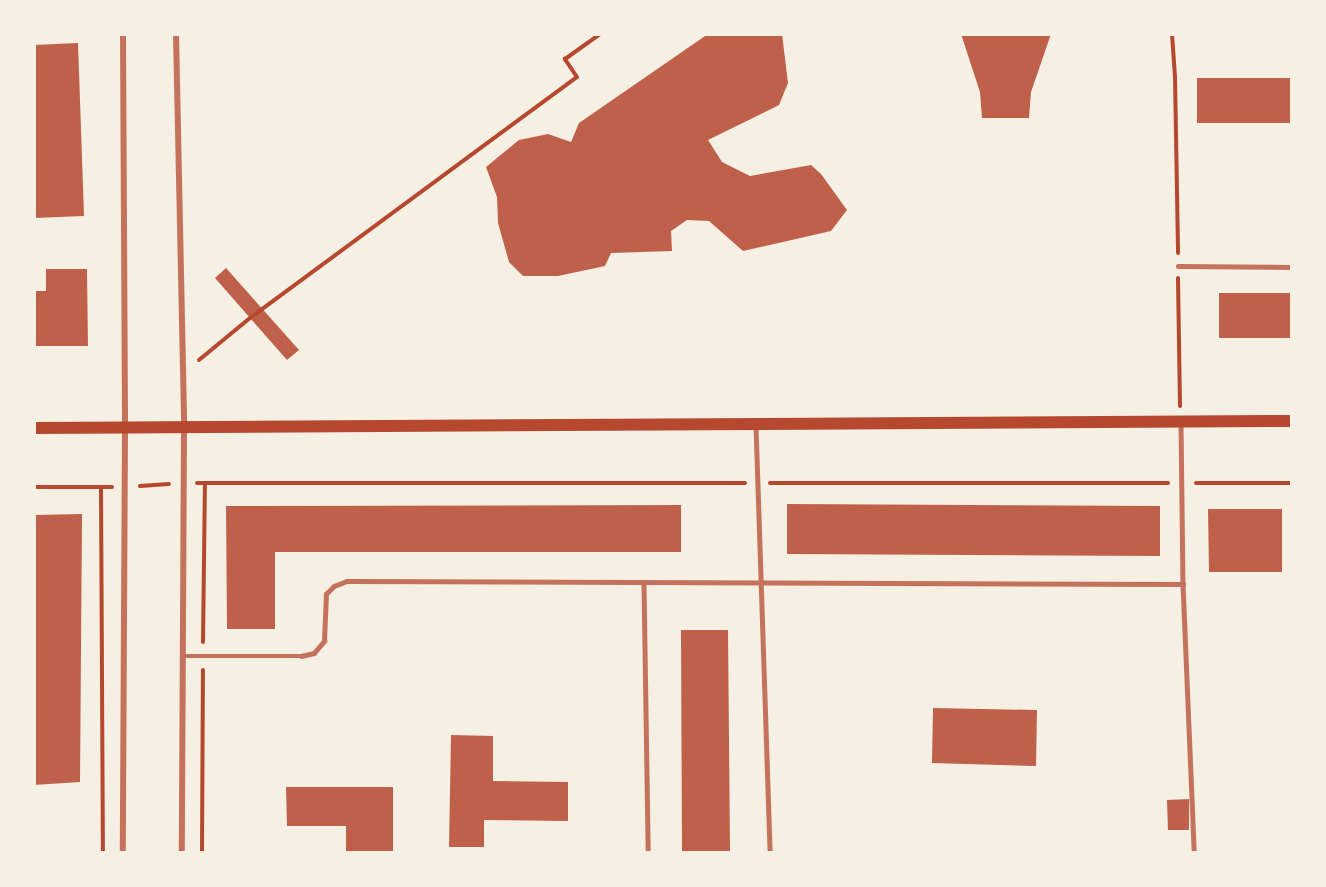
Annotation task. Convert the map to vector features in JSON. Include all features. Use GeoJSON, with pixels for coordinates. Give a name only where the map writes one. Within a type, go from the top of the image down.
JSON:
{"type":"FeatureCollection","features":[{"type":"Feature","properties":{"kind":"main road"},"geometry":{"type":"LineString","coordinates":[[34,428],[184,429],[1292,421]]}},
{"type":"Feature","properties":{"kind":"street"},"geometry":{"type":"LineString","coordinates":[[123,34],[125,429],[123,852]]}},
{"type":"Feature","properties":{"kind":"street"},"geometry":{"type":"LineString","coordinates":[[176,34],[181,374],[184,429],[182,852]]}},
{"type":"Feature","properties":{"kind":"lane"},"geometry":{"type":"LineString","coordinates":[[1178,266],[1292,267]]}},
{"type":"Feature","properties":{"kind":"lane"},"geometry":{"type":"LineString","coordinates":[[1181,422],[1183,584],[1194,852]]}},
{"type":"Feature","properties":{"kind":"lane"},"geometry":{"type":"LineString","coordinates":[[756,425],[770,852]]}},
{"type":"Feature","properties":{"kind":"lane"},"geometry":{"type":"LineString","coordinates":[[183,656],[301,656],[314,653],[324,641],[326,594],[333,586],[346,581],[763,585],[1183,584]]}},
{"type":"Feature","properties":{"kind":"lane"},"geometry":{"type":"LineString","coordinates":[[644,584],[648,852]]}},
{"type":"Feature","properties":{"kind":"path"},"geometry":{"type":"LineString","coordinates":[[181,374],[250,318],[577,77],[565,59],[600,34]]}},
{"type":"Feature","properties":{"kind":"path"},"geometry":{"type":"LineString","coordinates":[[1172,34],[1175,77],[1181,422]]}},
{"type":"Feature","properties":{"kind":"path"},"geometry":{"type":"LineString","coordinates":[[34,487],[125,487],[184,483],[1292,483]]}},
{"type":"Feature","properties":{"kind":"path"},"geometry":{"type":"LineString","coordinates":[[101,487],[103,852]]}},
{"type":"Feature","properties":{"kind":"building"},"geometry":{"type":"Polygon","coordinates":[[[708,34],[782,34],[788,83],[779,105],[708,140],[722,162],[750,176],[811,165],[821,174],[847,210],[831,231],[743,251],[709,221],[687,220],[671,231],[672,251],[611,253],[605,266],[558,276],[523,276],[509,262],[498,223],[497,197],[486,167],[519,140],[548,134],[571,142],[579,123],[708,34]]]}},
{"type":"Feature","properties":{"kind":"building"},"geometry":{"type":"Polygon","coordinates":[[[961,34],[1051,34],[1031,92],[1029,118],[982,118],[980,92],[961,34]]]}},
{"type":"Feature","properties":{"kind":"building"},"geometry":{"type":"Polygon","coordinates":[[[78,43],[84,216],[34,218],[34,45],[78,43]]]}},
{"type":"Feature","properties":{"kind":"building"},"geometry":{"type":"Polygon","coordinates":[[[1197,78],[1292,78],[1292,123],[1197,123],[1197,78]]]}},
{"type":"Feature","properties":{"kind":"building"},"geometry":{"type":"Polygon","coordinates":[[[226,268],[299,350],[287,360],[215,278],[226,268]]]}},
{"type":"Feature","properties":{"kind":"building"},"geometry":{"type":"Polygon","coordinates":[[[46,269],[87,269],[88,346],[34,346],[34,291],[46,291],[46,269]]]}},
{"type":"Feature","properties":{"kind":"building"},"geometry":{"type":"Polygon","coordinates":[[[1219,293],[1292,293],[1292,338],[1219,338],[1219,293]]]}},
{"type":"Feature","properties":{"kind":"building"},"geometry":{"type":"Polygon","coordinates":[[[787,504],[1160,506],[1160,556],[787,554],[787,504]]]}},
{"type":"Feature","properties":{"kind":"building"},"geometry":{"type":"Polygon","coordinates":[[[681,505],[681,552],[275,552],[275,629],[227,629],[226,506],[681,505]]]}},
{"type":"Feature","properties":{"kind":"building"},"geometry":{"type":"Polygon","coordinates":[[[1208,509],[1282,509],[1282,572],[1209,572],[1208,509]]]}},
{"type":"Feature","properties":{"kind":"building"},"geometry":{"type":"Polygon","coordinates":[[[82,514],[80,782],[34,785],[34,515],[82,514]]]}},
{"type":"Feature","properties":{"kind":"building"},"geometry":{"type":"Polygon","coordinates":[[[681,630],[728,630],[730,852],[682,852],[681,630]]]}},
{"type":"Feature","properties":{"kind":"building"},"geometry":{"type":"Polygon","coordinates":[[[933,708],[1037,710],[1036,766],[932,763],[933,708]]]}},
{"type":"Feature","properties":{"kind":"building"},"geometry":{"type":"Polygon","coordinates":[[[451,735],[493,736],[493,781],[568,782],[568,821],[484,820],[484,847],[449,847],[451,735]]]}},
{"type":"Feature","properties":{"kind":"building"},"geometry":{"type":"Polygon","coordinates":[[[286,787],[393,787],[393,852],[346,852],[346,826],[287,826],[286,787]]]}},
{"type":"Feature","properties":{"kind":"building"},"geometry":{"type":"Polygon","coordinates":[[[1189,799],[1189,830],[1168,830],[1167,800],[1189,799]]]}}]}
